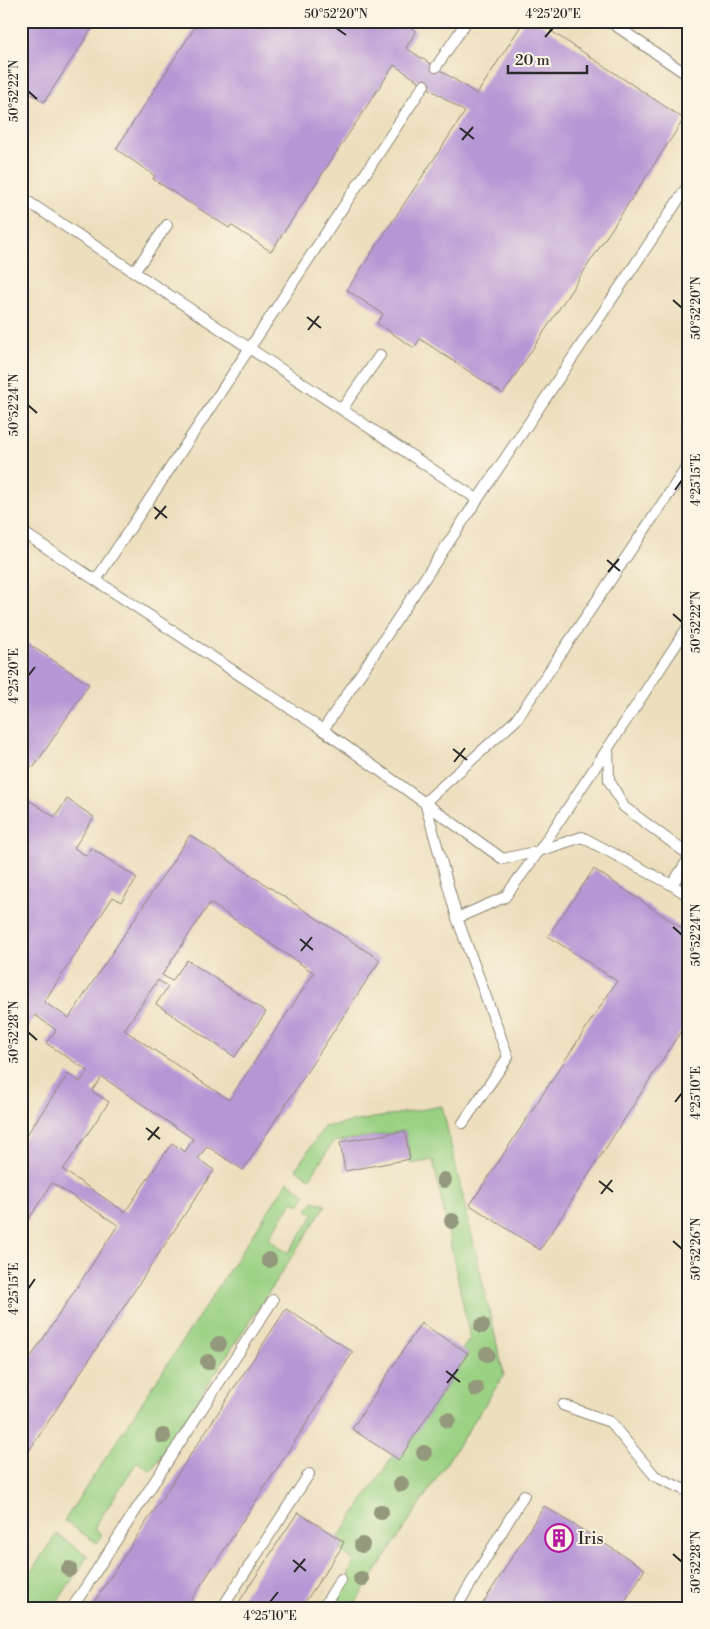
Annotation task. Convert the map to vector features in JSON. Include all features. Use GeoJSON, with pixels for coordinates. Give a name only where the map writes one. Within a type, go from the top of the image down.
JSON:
{"type":"FeatureCollection","features":[{"type":"Feature","properties":{"kind":"lane"},"geometry":{"type":"LineString","coordinates":[[436,68],[467,21]]}},
{"type":"Feature","properties":{"kind":"lane"},"geometry":{"type":"LineString","coordinates":[[609,21],[689,76]]}},
{"type":"Feature","properties":{"kind":"lane"},"geometry":{"type":"LineString","coordinates":[[96,580],[424,85]]}},
{"type":"Feature","properties":{"kind":"lane"},"geometry":{"type":"LineString","coordinates":[[322,730],[689,184]]}},
{"type":"Feature","properties":{"kind":"lane"},"geometry":{"type":"LineString","coordinates":[[22,199],[477,499]]}},
{"type":"Feature","properties":{"kind":"lane"},"geometry":{"type":"LineString","coordinates":[[134,272],[167,226]]}},
{"type":"Feature","properties":{"kind":"lane"},"geometry":{"type":"LineString","coordinates":[[342,410],[380,355]]}},
{"type":"Feature","properties":{"kind":"lane"},"geometry":{"type":"LineString","coordinates":[[425,802],[516,720],[689,464]]}},
{"type":"Feature","properties":{"kind":"lane"},"geometry":{"type":"LineString","coordinates":[[21,531],[322,730],[503,859],[540,851],[582,837],[689,896]]}},
{"type":"Feature","properties":{"kind":"lane"},"geometry":{"type":"LineString","coordinates":[[457,918],[505,897],[540,851],[689,625]]}},
{"type":"Feature","properties":{"kind":"lane"},"geometry":{"type":"LineString","coordinates":[[608,748],[610,780],[624,807],[689,857],[672,885]]}},
{"type":"Feature","properties":{"kind":"lane"},"geometry":{"type":"LineString","coordinates":[[425,802],[457,918],[508,1057],[463,1123]]}},
{"type":"Feature","properties":{"kind":"lane"},"geometry":{"type":"LineString","coordinates":[[72,1608],[273,1300]]}},
{"type":"Feature","properties":{"kind":"lane"},"geometry":{"type":"LineString","coordinates":[[563,1406],[610,1422],[655,1476],[689,1492]]}},
{"type":"Feature","properties":{"kind":"lane"},"geometry":{"type":"LineString","coordinates":[[222,1608],[309,1474]]}},
{"type":"Feature","properties":{"kind":"lane"},"geometry":{"type":"LineString","coordinates":[[456,1608],[524,1495]]}},
{"type":"Feature","properties":{"kind":"lane"},"geometry":{"type":"LineString","coordinates":[[323,1608],[342,1579]]}},
{"type":"Feature","properties":{"kind":"green space"},"geometry":{"type":"Polygon","coordinates":[[[442,1106],[504,1375],[352,1608],[335,1608],[354,1561],[340,1550],[344,1542],[338,1538],[393,1456],[399,1459],[468,1354],[462,1350],[470,1338],[433,1160],[411,1164],[405,1131],[333,1142],[310,1178],[296,1169],[324,1127],[442,1106]]]}},
{"type":"Feature","properties":{"kind":"green space"},"geometry":{"type":"Polygon","coordinates":[[[288,1181],[306,1195],[299,1205],[293,1201],[268,1239],[288,1253],[314,1215],[307,1210],[314,1201],[326,1205],[151,1471],[137,1462],[94,1528],[102,1535],[97,1543],[64,1521],[288,1181]]]}},
{"type":"Feature","properties":{"kind":"green space"},"geometry":{"type":"Polygon","coordinates":[[[56,1534],[88,1556],[53,1608],[21,1608],[21,1587],[56,1534]]]}},
{"type":"Feature","properties":{"kind":"building"},"geometry":{"type":"Polygon","coordinates":[[[21,21],[97,21],[44,102],[21,87],[21,21]]]}},
{"type":"Feature","properties":{"kind":"building"},"geometry":{"type":"Polygon","coordinates":[[[199,21],[401,21],[416,31],[406,48],[477,94],[524,21],[536,21],[684,119],[503,394],[420,339],[414,348],[377,323],[383,314],[347,290],[465,112],[394,65],[270,251],[231,225],[229,228],[153,179],[155,176],[116,149],[199,21]]]}},
{"type":"Feature","properties":{"kind":"building"},"geometry":{"type":"Polygon","coordinates":[[[21,639],[89,684],[34,767],[31,766],[21,781],[21,639]]]}},
{"type":"Feature","properties":{"kind":"building"},"geometry":{"type":"Polygon","coordinates":[[[21,795],[55,817],[67,799],[94,817],[74,848],[87,856],[91,848],[137,878],[121,902],[113,897],[44,1002],[69,1018],[190,835],[380,960],[243,1170],[207,1146],[198,1159],[214,1170],[21,1463],[21,1372],[118,1225],[52,1183],[21,1231],[21,1143],[68,1074],[80,1082],[88,1071],[46,1043],[56,1030],[35,1015],[25,1030],[21,1028],[23,1006],[21,1005],[21,795]],[[210,903],[162,975],[172,981],[187,960],[266,1012],[235,1057],[156,1004],[168,987],[158,980],[124,1030],[229,1100],[314,973],[210,903]],[[102,1077],[92,1091],[109,1102],[63,1170],[125,1212],[172,1143],[185,1152],[193,1139],[102,1077]]]}},
{"type":"Feature","properties":{"kind":"building"},"geometry":{"type":"Polygon","coordinates":[[[594,869],[689,933],[689,1028],[685,1025],[540,1250],[470,1205],[617,981],[548,936],[594,869]]]}},
{"type":"Feature","properties":{"kind":"building"},"geometry":{"type":"Polygon","coordinates":[[[405,1131],[410,1159],[345,1171],[340,1142],[405,1131]]]}},
{"type":"Feature","properties":{"kind":"building"},"geometry":{"type":"Polygon","coordinates":[[[286,1309],[353,1352],[186,1608],[90,1608],[286,1309]]]}},
{"type":"Feature","properties":{"kind":"building"},"geometry":{"type":"Polygon","coordinates":[[[421,1323],[468,1353],[399,1460],[352,1429],[421,1323]]]}},
{"type":"Feature","properties":{"kind":"building","name":"Iris"},"geometry":{"type":"Polygon","coordinates":[[[544,1506],[645,1569],[621,1608],[480,1608],[544,1506]]]}},
{"type":"Feature","properties":{"kind":"building"},"geometry":{"type":"Polygon","coordinates":[[[298,1512],[344,1542],[340,1550],[301,1608],[235,1608],[298,1512]]]}},
{"type":"Feature","properties":{"kind":"place","name":"Iris"},"geometry":{"type":"Point","coordinates":[559,1538]}}]}
